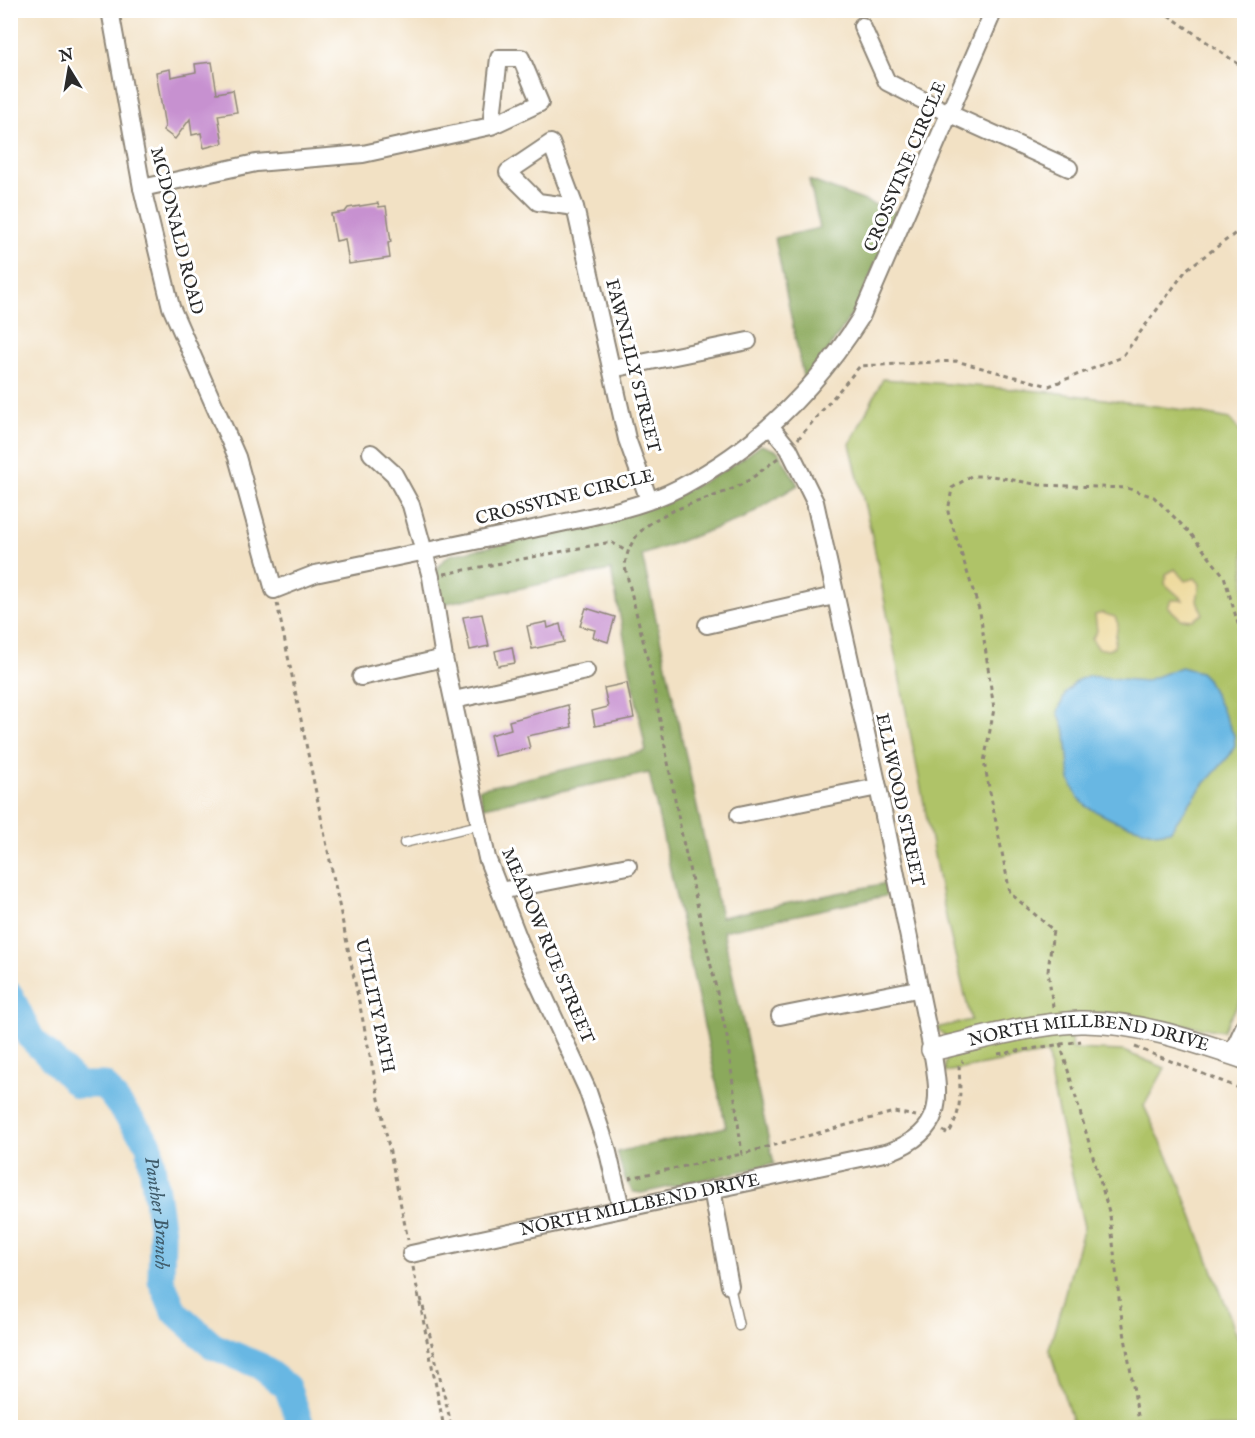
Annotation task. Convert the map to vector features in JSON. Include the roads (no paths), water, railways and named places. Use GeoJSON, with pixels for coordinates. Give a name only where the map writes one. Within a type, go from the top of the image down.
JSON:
{"type":"FeatureCollection","features":[{"type":"Feature","properties":{"kind":"street","name":"MCDONALD ROAD"},"geometry":{"type":"LineString","coordinates":[[110,10],[142,188],[171,307],[237,457],[274,590]]}},
{"type":"Feature","properties":{"kind":"street","name":"CROSSVINE CIRCLE"},"geometry":{"type":"LineString","coordinates":[[274,590],[315,574],[553,525],[649,500],[701,476],[746,447],[771,427],[817,380],[841,350],[861,317],[994,10]]}},
{"type":"Feature","properties":{"kind":"street"},"geometry":{"type":"LineString","coordinates":[[862,26],[887,82],[950,114],[1069,168]]}},
{"type":"Feature","properties":{"kind":"street"},"geometry":{"type":"LineString","coordinates":[[142,188],[256,163],[363,154],[491,126]]}},
{"type":"Feature","properties":{"kind":"street","name":"FAWNLILY STREET"},"geometry":{"type":"LineString","coordinates":[[575,207],[627,439],[649,500]]}},
{"type":"Feature","properties":{"kind":"street"},"geometry":{"type":"LineString","coordinates":[[612,369],[748,341]]}},
{"type":"Feature","properties":{"kind":"street","name":"ELLWOOD STREET"},"geometry":{"type":"LineString","coordinates":[[771,427],[789,449],[815,502],[878,787],[938,1088],[936,1107],[929,1125],[911,1144],[870,1156]]}},
{"type":"Feature","properties":{"kind":"street","name":"MEADOW RUE STREET"},"geometry":{"type":"LineString","coordinates":[[371,453],[394,474],[411,505],[431,577],[444,658],[479,825],[500,891],[534,975],[588,1089],[616,1181],[621,1208]]}},
{"type":"Feature","properties":{"kind":"street"},"geometry":{"type":"LineString","coordinates":[[707,625],[834,596]]}},
{"type":"Feature","properties":{"kind":"street"},"geometry":{"type":"LineString","coordinates":[[361,677],[444,658]]}},
{"type":"Feature","properties":{"kind":"street"},"geometry":{"type":"LineString","coordinates":[[454,700],[586,671]]}},
{"type":"Feature","properties":{"kind":"street"},"geometry":{"type":"LineString","coordinates":[[739,815],[878,787]]}},
{"type":"Feature","properties":{"kind":"street"},"geometry":{"type":"LineString","coordinates":[[500,891],[628,866]]}},
{"type":"Feature","properties":{"kind":"street"},"geometry":{"type":"LineString","coordinates":[[780,1016],[917,989]]}},
{"type":"Feature","properties":{"kind":"street","name":"NORTH MILLBEND DRIVE"},"geometry":{"type":"LineString","coordinates":[[932,1050],[1058,1035],[1081,1022],[1119,1025],[1182,1038],[1238,1055]]}},
{"type":"Feature","properties":{"kind":"street"},"geometry":{"type":"LineString","coordinates":[[1238,1055],[1245,1027]]}},
{"type":"Feature","properties":{"kind":"street","name":"NORTH MILLBEND DRIVE"},"geometry":{"type":"LineString","coordinates":[[411,1254],[870,1156]]}},
{"type":"Feature","properties":{"kind":"street"},"geometry":{"type":"LineString","coordinates":[[712,1189],[730,1286]]}},
{"type":"Feature","properties":{"kind":"lane"},"geometry":{"type":"LineString","coordinates":[[404,843],[479,825]]}},
{"type":"Feature","properties":{"kind":"lane"},"geometry":{"type":"LineString","coordinates":[[730,1286],[739,1326]]}},
{"type":"Feature","properties":{"kind":"water"},"geometry":{"type":"Polygon","coordinates":[[[1181,667],[1200,672],[1207,679],[1234,735],[1235,745],[1230,755],[1200,789],[1170,831],[1156,833],[1115,821],[1087,807],[1077,796],[1070,780],[1066,733],[1058,712],[1066,692],[1078,680],[1088,676],[1145,681],[1181,667]]]}},
{"type":"Feature","properties":{"kind":"waterway","name":"Panther Branch"},"geometry":{"type":"LineString","coordinates":[[10,995],[31,1038],[78,1085],[104,1085],[149,1144],[162,1233],[161,1280],[174,1311],[213,1346],[260,1366],[287,1387],[302,1428]]}}]}
